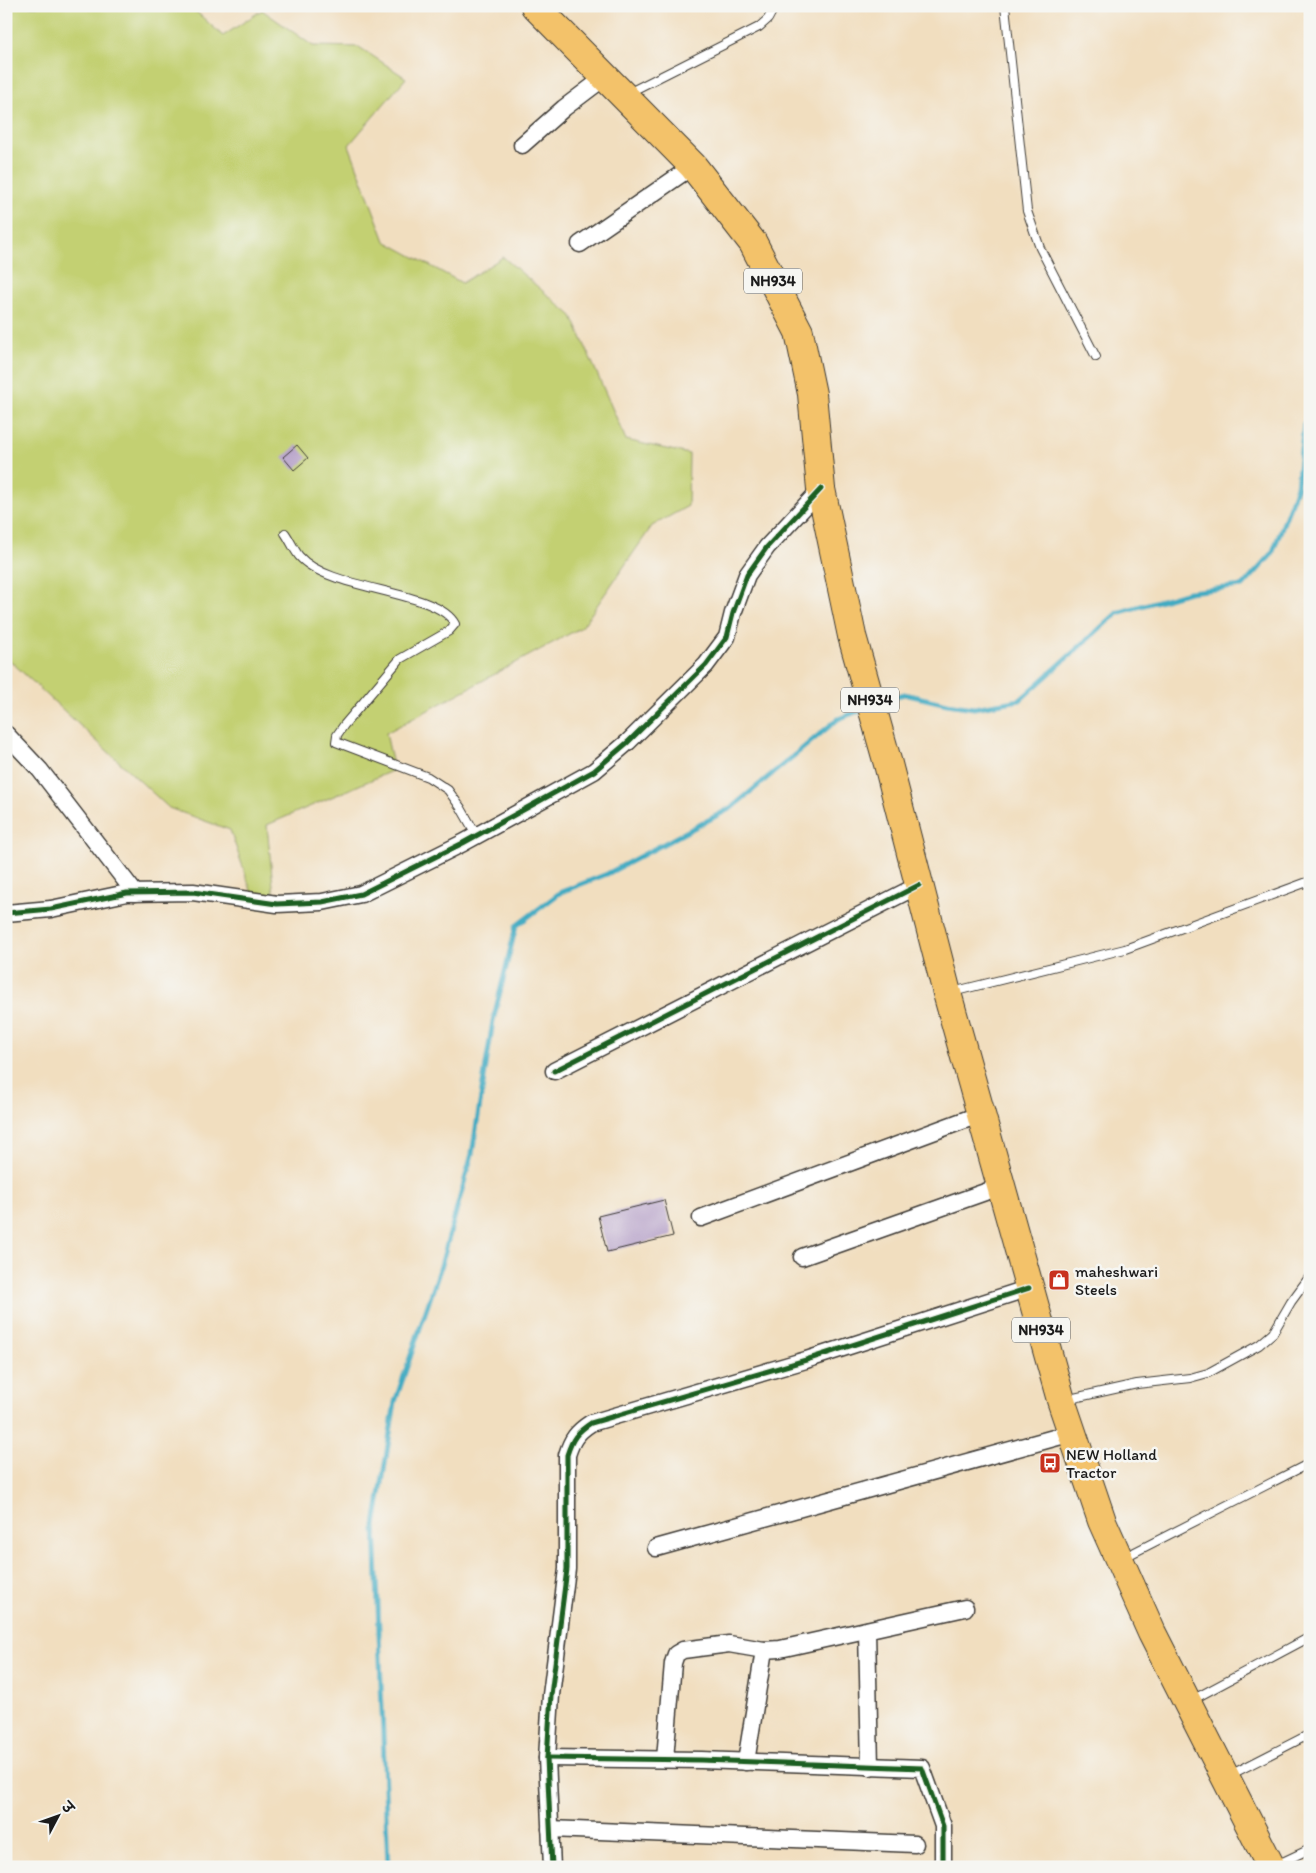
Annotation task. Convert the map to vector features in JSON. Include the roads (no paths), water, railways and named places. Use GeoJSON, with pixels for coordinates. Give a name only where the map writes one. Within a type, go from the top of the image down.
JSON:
{"type":"FeatureCollection","features":[{"type":"Feature","properties":{"kind":"highway","name":"NH934"},"geometry":{"type":"LineString","coordinates":[[535,6],[693,166],[754,243],[799,332],[812,394],[821,490],[852,636],[888,764],[947,993],[1061,1400],[1102,1521],[1119,1560],[1152,1633],[1272,1867]]}},
{"type":"Feature","properties":{"kind":"street"},"geometry":{"type":"LineString","coordinates":[[522,145],[564,108],[614,86]]}},
{"type":"Feature","properties":{"kind":"street"},"geometry":{"type":"LineString","coordinates":[[580,244],[693,166]]}},
{"type":"Feature","properties":{"kind":"street"},"geometry":{"type":"LineString","coordinates":[[6,912],[51,909],[135,893],[193,892],[277,904],[322,902],[361,894],[477,836],[594,771],[628,742],[706,665],[727,637],[746,575],[767,547],[821,490]]}},
{"type":"Feature","properties":{"kind":"street"},"geometry":{"type":"LineString","coordinates":[[6,734],[40,770],[135,893]]}},
{"type":"Feature","properties":{"kind":"street"},"geometry":{"type":"LineString","coordinates":[[554,1071],[919,885]]}},
{"type":"Feature","properties":{"kind":"street"},"geometry":{"type":"LineString","coordinates":[[701,1218],[981,1114]]}},
{"type":"Feature","properties":{"kind":"street"},"geometry":{"type":"LineString","coordinates":[[802,1257],[1002,1186]]}},
{"type":"Feature","properties":{"kind":"street"},"geometry":{"type":"LineString","coordinates":[[552,1867],[547,1758],[551,1695],[566,1576],[568,1455],[572,1440],[591,1423],[806,1360],[1029,1288]]}},
{"type":"Feature","properties":{"kind":"street"},"geometry":{"type":"LineString","coordinates":[[656,1548],[1072,1434]]}},
{"type":"Feature","properties":{"kind":"street"},"geometry":{"type":"LineString","coordinates":[[665,1759],[673,1663],[676,1654],[683,1650],[729,1644],[764,1650],[780,1649],[965,1608]]}},
{"type":"Feature","properties":{"kind":"street"},"geometry":{"type":"LineString","coordinates":[[867,1630],[870,1767]]}},
{"type":"Feature","properties":{"kind":"street"},"geometry":{"type":"LineString","coordinates":[[746,1762],[764,1650]]}},
{"type":"Feature","properties":{"kind":"street"},"geometry":{"type":"LineString","coordinates":[[547,1758],[665,1759],[922,1768],[942,1826],[943,1867]]}},
{"type":"Feature","properties":{"kind":"street"},"geometry":{"type":"LineString","coordinates":[[550,1829],[915,1844]]}},
{"type":"Feature","properties":{"kind":"lane"},"geometry":{"type":"LineString","coordinates":[[614,86],[759,26],[768,19],[775,6]]}},
{"type":"Feature","properties":{"kind":"lane"},"geometry":{"type":"LineString","coordinates":[[1006,6],[1027,211],[1040,248],[1096,357]]}},
{"type":"Feature","properties":{"kind":"lane"},"geometry":{"type":"LineString","coordinates":[[285,533],[300,557],[325,574],[436,607],[452,617],[455,624],[449,630],[400,659],[344,725],[337,735],[336,742],[428,777],[448,790],[477,836]]}},
{"type":"Feature","properties":{"kind":"lane"},"geometry":{"type":"LineString","coordinates":[[947,993],[1125,949],[1310,881]]}},
{"type":"Feature","properties":{"kind":"lane"},"geometry":{"type":"LineString","coordinates":[[1061,1400],[1137,1384],[1190,1378],[1208,1373],[1259,1345],[1273,1333],[1291,1302],[1308,1279]]}},
{"type":"Feature","properties":{"kind":"lane"},"geometry":{"type":"LineString","coordinates":[[1119,1560],[1310,1463]]}},
{"type":"Feature","properties":{"kind":"lane"},"geometry":{"type":"LineString","coordinates":[[1188,1702],[1310,1637]]}},
{"type":"Feature","properties":{"kind":"lane"},"geometry":{"type":"LineString","coordinates":[[1226,1777],[1310,1734]]}},
{"type":"Feature","properties":{"kind":"lane"},"geometry":{"type":"LineString","coordinates":[[1272,1867],[1310,1848]]}},
{"type":"Feature","properties":{"kind":"waterway"},"geometry":{"type":"LineString","coordinates":[[879,703],[904,694],[974,708],[1020,700],[1117,613],[1189,592],[1243,586],[1272,554],[1297,487],[1304,424],[1310,416]]}},
{"type":"Feature","properties":{"kind":"waterway"},"geometry":{"type":"LineString","coordinates":[[388,1867],[375,1526],[395,1402],[440,1269],[472,1154],[493,1021],[516,926],[561,892],[607,874],[731,808],[838,719],[864,709]]}},
{"type":"Feature","properties":{"kind":"place","name":"maheshwari Steels"},"geometry":{"type":"Point","coordinates":[1059,1280]}},
{"type":"Feature","properties":{"kind":"place","name":"NEW Holland Tractor"},"geometry":{"type":"Point","coordinates":[1050,1463]}}]}
